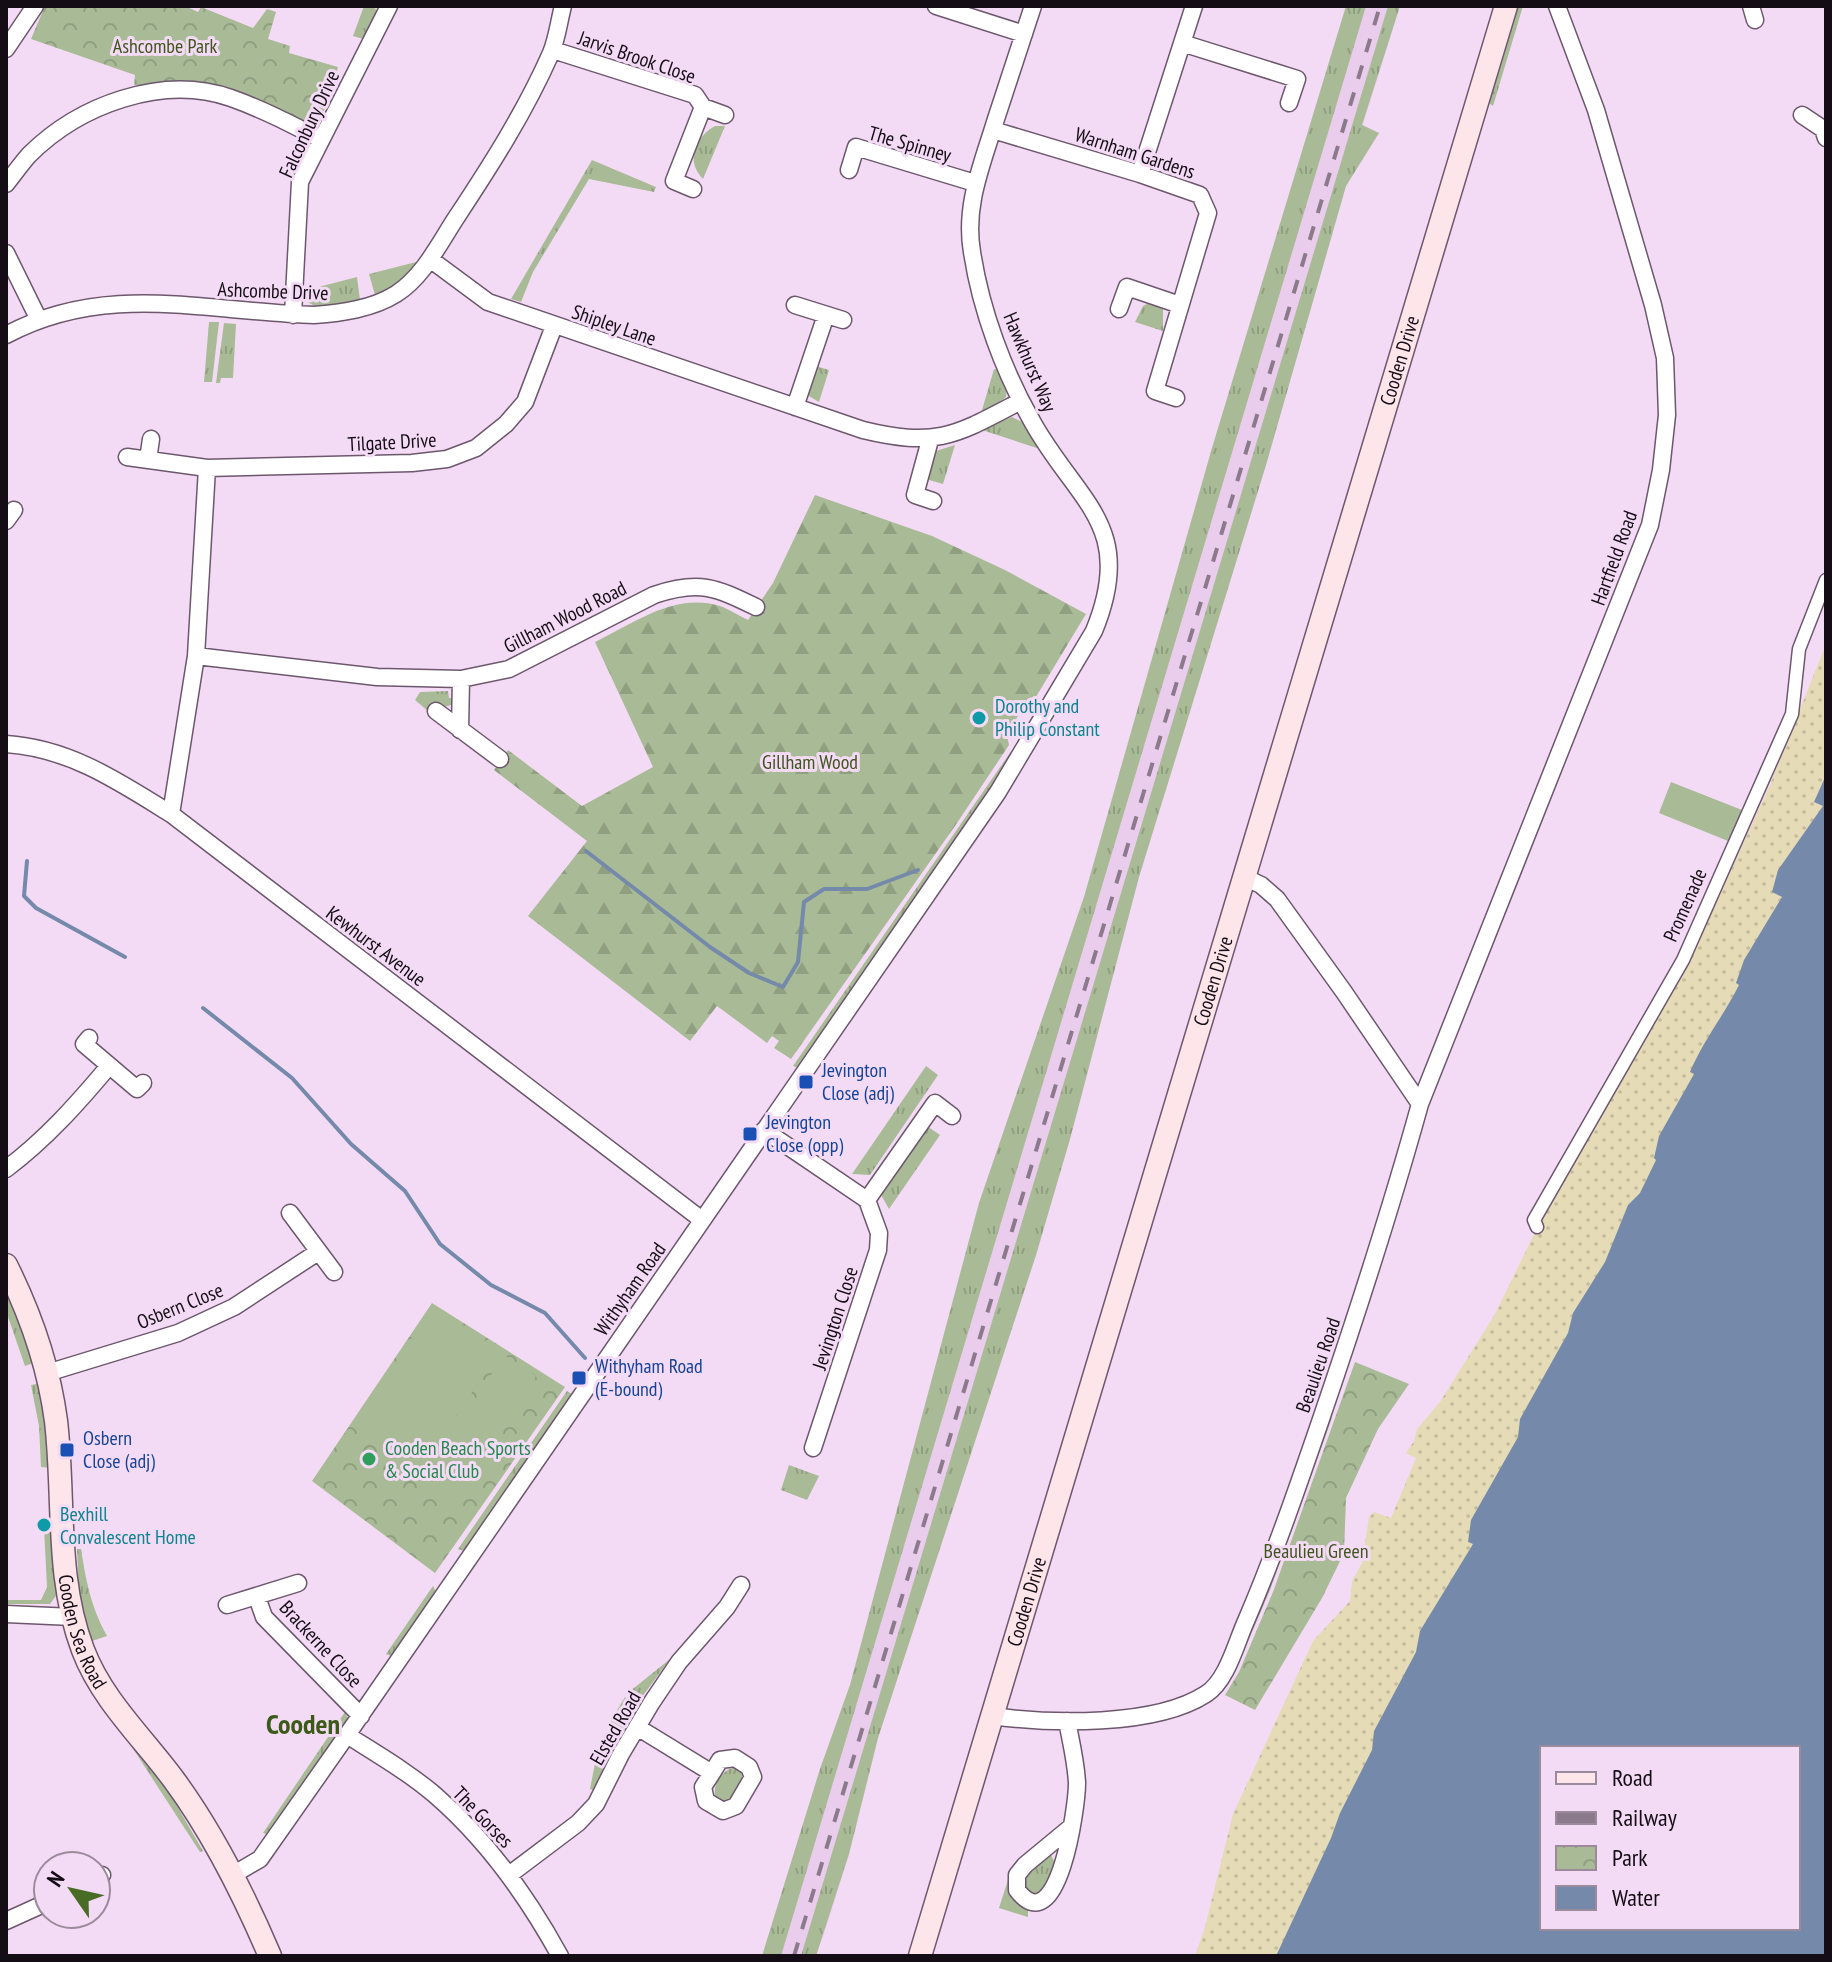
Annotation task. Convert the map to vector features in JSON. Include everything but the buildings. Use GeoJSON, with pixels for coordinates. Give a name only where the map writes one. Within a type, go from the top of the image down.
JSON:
{"type":"FeatureCollection","features":[{"type":"Feature","properties":{"kind":"main road","name":"Cooden Drive"},"geometry":{"type":"LineString","coordinates":[[920,1956],[1506,6]]}},
{"type":"Feature","properties":{"kind":"main road","name":"Cooden Sea Road"},"geometry":{"type":"LineString","coordinates":[[6,1265],[47,1373],[56,1421],[65,1575],[84,1653],[111,1702],[174,1781],[203,1824],[256,1922],[270,1956]]}},
{"type":"Feature","properties":{"kind":"street"},"geometry":{"type":"LineString","coordinates":[[6,49],[35,6]]}},
{"type":"Feature","properties":{"kind":"street","name":"Falconbury Drive"},"geometry":{"type":"LineString","coordinates":[[293,315],[300,182],[389,6]]}},
{"type":"Feature","properties":{"kind":"street","name":"Ashcombe Drive"},"geometry":{"type":"LineString","coordinates":[[6,335],[70,309],[129,302],[293,315],[339,314],[394,296],[411,283],[430,259],[527,104],[553,50],[563,6]]}},
{"type":"Feature","properties":{"kind":"street"},"geometry":{"type":"LineString","coordinates":[[936,6],[1024,34]]}},
{"type":"Feature","properties":{"kind":"street","name":"Hawkhurst Way"},"geometry":{"type":"LineString","coordinates":[[1033,6],[975,183],[970,218],[971,250],[982,298],[1021,401],[1036,428],[1093,509],[1103,531],[1108,556],[1108,582],[1094,631],[1047,710]]}},
{"type":"Feature","properties":{"kind":"street"},"geometry":{"type":"LineString","coordinates":[[1140,174],[1194,6]]}},
{"type":"Feature","properties":{"kind":"street","name":"Hartfield Road"},"geometry":{"type":"LineString","coordinates":[[1420,1104],[1650,525],[1662,456],[1667,415],[1665,358],[1653,305],[1596,110],[1557,6]]}},
{"type":"Feature","properties":{"kind":"street"},"geometry":{"type":"LineString","coordinates":[[1182,43],[1297,79],[1289,103]]}},
{"type":"Feature","properties":{"kind":"street","name":"Jarvis Brook Close"},"geometry":{"type":"LineString","coordinates":[[553,50],[695,95],[703,107],[725,115]]}},
{"type":"Feature","properties":{"kind":"street"},"geometry":{"type":"LineString","coordinates":[[6,184],[30,154],[70,124],[109,102],[157,92],[193,91],[229,97],[320,139]]}},
{"type":"Feature","properties":{"kind":"street","name":"Jarvis Brook Close"},"geometry":{"type":"LineString","coordinates":[[693,189],[674,181],[703,107]]}},
{"type":"Feature","properties":{"kind":"street"},"geometry":{"type":"LineString","coordinates":[[1802,115],[1825,131]]}},
{"type":"Feature","properties":{"kind":"street","name":"Warnham Gardens"},"geometry":{"type":"LineString","coordinates":[[993,130],[1200,195],[1208,213],[1155,391],[1176,398]]}},
{"type":"Feature","properties":{"kind":"street","name":"The Spinney"},"geometry":{"type":"LineString","coordinates":[[849,170],[856,147],[975,183]]}},
{"type":"Feature","properties":{"kind":"street"},"geometry":{"type":"LineString","coordinates":[[6,253],[39,320]]}},
{"type":"Feature","properties":{"kind":"street","name":"Shipley Lane"},"geometry":{"type":"LineString","coordinates":[[430,259],[488,302],[795,407],[898,438],[930,440],[956,433],[1021,401]]}},
{"type":"Feature","properties":{"kind":"street"},"geometry":{"type":"LineString","coordinates":[[1119,309],[1127,287],[1180,305]]}},
{"type":"Feature","properties":{"kind":"street"},"geometry":{"type":"LineString","coordinates":[[795,305],[843,320]]}},
{"type":"Feature","properties":{"kind":"street"},"geometry":{"type":"LineString","coordinates":[[795,407],[826,315]]}},
{"type":"Feature","properties":{"kind":"street","name":"Tilgate Drive"},"geometry":{"type":"LineString","coordinates":[[127,457],[207,468],[412,463],[447,459],[476,448],[506,424],[525,402],[554,326]]}},
{"type":"Feature","properties":{"kind":"street"},"geometry":{"type":"LineString","coordinates":[[148,460],[151,439]]}},
{"type":"Feature","properties":{"kind":"street"},"geometry":{"type":"LineString","coordinates":[[930,440],[915,495],[933,501]]}},
{"type":"Feature","properties":{"kind":"street"},"geometry":{"type":"LineString","coordinates":[[171,814],[196,656],[207,468]]}},
{"type":"Feature","properties":{"kind":"street","name":"Promenade"},"geometry":{"type":"LineString","coordinates":[[1537,1227],[1534,1220],[1683,960],[1792,714],[1799,649],[1826,580]]}},
{"type":"Feature","properties":{"kind":"street","name":"Gillham Wood Road"},"geometry":{"type":"LineString","coordinates":[[196,656],[377,677],[461,679],[509,669],[654,595],[676,588],[719,589],[756,607]]}},
{"type":"Feature","properties":{"kind":"street"},"geometry":{"type":"LineString","coordinates":[[460,730],[461,679]]}},
{"type":"Feature","properties":{"kind":"street","name":"Withyham Road"},"geometry":{"type":"LineString","coordinates":[[231,1876],[260,1859],[361,1716],[998,792],[1047,710]]}},
{"type":"Feature","properties":{"kind":"street"},"geometry":{"type":"LineString","coordinates":[[436,711],[500,759]]}},
{"type":"Feature","properties":{"kind":"street","name":"Kewhurst Avenue"},"geometry":{"type":"LineString","coordinates":[[6,744],[55,751],[89,765],[171,814],[702,1220]]}},
{"type":"Feature","properties":{"kind":"street"},"geometry":{"type":"LineString","coordinates":[[1244,877],[1261,885],[1277,899],[1420,1104]]}},
{"type":"Feature","properties":{"kind":"street"},"geometry":{"type":"LineString","coordinates":[[89,1038],[84,1044],[109,1066],[137,1089],[143,1083]]}},
{"type":"Feature","properties":{"kind":"street"},"geometry":{"type":"LineString","coordinates":[[6,1169],[35,1148],[65,1119],[109,1066]]}},
{"type":"Feature","properties":{"kind":"street"},"geometry":{"type":"LineString","coordinates":[[764,1130],[867,1200],[935,1103],[952,1116]]}},
{"type":"Feature","properties":{"kind":"street","name":"Beaulieu Road"},"geometry":{"type":"LineString","coordinates":[[992,1716],[1067,1721],[1111,1719],[1178,1706],[1214,1688],[1261,1587],[1319,1425],[1398,1185],[1420,1104]]}},
{"type":"Feature","properties":{"kind":"street","name":"Jevington Close"},"geometry":{"type":"LineString","coordinates":[[813,1448],[878,1250],[879,1233],[867,1200]]}},
{"type":"Feature","properties":{"kind":"street"},"geometry":{"type":"LineString","coordinates":[[290,1213],[334,1272]]}},
{"type":"Feature","properties":{"kind":"street","name":"Osbern Close"},"geometry":{"type":"LineString","coordinates":[[47,1373],[178,1333],[234,1307],[318,1252]]}},
{"type":"Feature","properties":{"kind":"street","name":"Brackerne Close"},"geometry":{"type":"LineString","coordinates":[[227,1605],[298,1583]]}},
{"type":"Feature","properties":{"kind":"street","name":"Elsted Road"},"geometry":{"type":"LineString","coordinates":[[509,1875],[578,1823],[596,1804],[637,1727],[679,1662],[727,1607],[741,1585]]}},
{"type":"Feature","properties":{"kind":"street","name":"Brackerne Close"},"geometry":{"type":"LineString","coordinates":[[257,1597],[264,1617],[361,1716]]}},
{"type":"Feature","properties":{"kind":"street"},"geometry":{"type":"LineString","coordinates":[[6,1614],[73,1617]]}},
{"type":"Feature","properties":{"kind":"street"},"geometry":{"type":"LineString","coordinates":[[1067,1721],[1077,1785],[1071,1827]]}},
{"type":"Feature","properties":{"kind":"street"},"geometry":{"type":"LineString","coordinates":[[637,1727],[712,1773]]}},
{"type":"Feature","properties":{"kind":"street","name":"The Gorses"},"geometry":{"type":"LineString","coordinates":[[347,1735],[433,1794],[486,1846],[541,1920],[560,1956]]}},
{"type":"Feature","properties":{"kind":"street"},"geometry":{"type":"LineString","coordinates":[[6,1921],[32,1909]]}},
{"type":"Feature","properties":{"kind":"shaded area"},"geometry":{"type":"Polygon","coordinates":[[[1346,6],[1400,6],[1363,125],[1379,133],[1346,186],[1266,465],[1139,877],[1036,1255],[878,1738],[849,1854],[828,1922],[816,1956],[762,1956],[820,1769],[850,1685],[979,1203],[1084,897],[1212,448],[1346,6]]]}},
{"type":"Feature","properties":{"kind":"green space","name":"Ashcombe Park"},"geometry":{"type":"Polygon","coordinates":[[[45,6],[185,6],[198,12],[201,7],[253,28],[267,9],[276,12],[268,39],[290,46],[289,53],[338,67],[324,111],[316,122],[306,124],[243,95],[134,85],[135,75],[31,39],[45,6]]]}},
{"type":"Feature","properties":{"kind":"green space"},"geometry":{"type":"Polygon","coordinates":[[[364,6],[375,8],[377,12],[363,39],[353,36],[364,6]]]}},
{"type":"Feature","properties":{"kind":"green space"},"geometry":{"type":"Polygon","coordinates":[[[1346,6],[1366,6],[781,1956],[762,1956],[820,1769],[850,1685],[979,1203],[1084,897],[1212,448],[1346,6]]]}},
{"type":"Feature","properties":{"kind":"green space"},"geometry":{"type":"Polygon","coordinates":[[[1388,6],[1400,6],[1362,125],[1379,133],[1346,186],[1266,465],[1139,877],[1036,1255],[878,1738],[849,1854],[816,1956],[801,1956],[1388,6]]]}},
{"type":"Feature","properties":{"kind":"green space"},"geometry":{"type":"Polygon","coordinates":[[[1517,6],[1523,6],[1493,106],[1489,103],[1517,6]]]}},
{"type":"Feature","properties":{"kind":"green space"},"geometry":{"type":"Polygon","coordinates":[[[715,126],[725,126],[703,179],[694,165],[695,150],[702,136],[715,126]]]}},
{"type":"Feature","properties":{"kind":"green space"},"geometry":{"type":"Polygon","coordinates":[[[592,160],[656,187],[654,192],[589,179],[533,272],[521,302],[511,299],[592,160]]]}},
{"type":"Feature","properties":{"kind":"green space"},"geometry":{"type":"Polygon","coordinates":[[[420,261],[404,281],[375,295],[369,274],[420,261]]]}},
{"type":"Feature","properties":{"kind":"green space"},"geometry":{"type":"Polygon","coordinates":[[[357,277],[360,300],[316,307],[308,302],[303,291],[357,277]]]}},
{"type":"Feature","properties":{"kind":"green space"},"geometry":{"type":"Polygon","coordinates":[[[1149,303],[1163,309],[1163,331],[1135,322],[1143,306],[1149,303]]]}},
{"type":"Feature","properties":{"kind":"green space"},"geometry":{"type":"Polygon","coordinates":[[[209,322],[219,322],[212,382],[204,382],[209,322]]]}},
{"type":"Feature","properties":{"kind":"green space"},"geometry":{"type":"Polygon","coordinates":[[[224,323],[236,324],[233,378],[221,378],[220,383],[216,383],[224,323]]]}},
{"type":"Feature","properties":{"kind":"green space"},"geometry":{"type":"Polygon","coordinates":[[[816,366],[829,370],[819,402],[809,396],[816,366]]]}},
{"type":"Feature","properties":{"kind":"green space"},"geometry":{"type":"Polygon","coordinates":[[[994,369],[1001,370],[1007,386],[1006,397],[980,417],[994,369]]]}},
{"type":"Feature","properties":{"kind":"green space"},"geometry":{"type":"Polygon","coordinates":[[[1012,417],[1024,423],[1040,449],[982,430],[1012,417]]]}},
{"type":"Feature","properties":{"kind":"green space"},"geometry":{"type":"Polygon","coordinates":[[[955,445],[943,484],[929,480],[928,469],[936,451],[955,445]]]}},
{"type":"Feature","properties":{"kind":"green space","name":"Gillham Wood"},"geometry":{"type":"Polygon","coordinates":[[[815,495],[932,536],[1005,570],[1086,614],[1028,710],[1019,714],[1007,735],[1009,745],[791,1059],[774,1048],[779,1041],[772,1036],[767,1043],[717,1006],[690,1041],[528,916],[587,841],[494,770],[508,750],[582,806],[653,767],[595,642],[655,612],[687,603],[720,606],[748,620],[773,583],[815,495]]]}},
{"type":"Feature","properties":{"kind":"green space"},"geometry":{"type":"Polygon","coordinates":[[[448,691],[449,698],[454,698],[451,705],[444,707],[436,702],[429,712],[415,700],[420,692],[448,691]]]}},
{"type":"Feature","properties":{"kind":"green space"},"geometry":{"type":"Polygon","coordinates":[[[1012,750],[1011,757],[988,794],[799,1068],[793,1066],[1012,750]]]}},
{"type":"Feature","properties":{"kind":"green space"},"geometry":{"type":"Polygon","coordinates":[[[1671,782],[1742,810],[1728,841],[1659,813],[1671,782]]]}},
{"type":"Feature","properties":{"kind":"green space"},"geometry":{"type":"Polygon","coordinates":[[[926,1066],[938,1075],[870,1175],[852,1174],[926,1066]]]}},
{"type":"Feature","properties":{"kind":"green space"},"geometry":{"type":"Polygon","coordinates":[[[927,1126],[940,1135],[889,1209],[880,1193],[927,1126]]]}},
{"type":"Feature","properties":{"kind":"green space"},"geometry":{"type":"Polygon","coordinates":[[[6,1288],[36,1362],[25,1366],[6,1311],[6,1288]]]}},
{"type":"Feature","properties":{"kind":"green space"},"geometry":{"type":"Polygon","coordinates":[[[432,1303],[565,1387],[435,1573],[312,1481],[432,1303]]]}},
{"type":"Feature","properties":{"kind":"green space"},"geometry":{"type":"Polygon","coordinates":[[[433,1306],[500,1350],[425,1463],[358,1419],[433,1306]]]}},
{"type":"Feature","properties":{"kind":"green space"},"geometry":{"type":"Polygon","coordinates":[[[504,1355],[536,1376],[451,1506],[419,1485],[504,1355]]]}},
{"type":"Feature","properties":{"kind":"green space","name":"Beaulieu Green"},"geometry":{"type":"Polygon","coordinates":[[[1355,1362],[1409,1384],[1378,1429],[1346,1498],[1344,1553],[1322,1598],[1255,1710],[1225,1695],[1239,1672],[1273,1592],[1355,1362]]]}},
{"type":"Feature","properties":{"kind":"green space"},"geometry":{"type":"Polygon","coordinates":[[[41,1383],[52,1468],[41,1467],[39,1426],[31,1385],[41,1383]]]}},
{"type":"Feature","properties":{"kind":"green space"},"geometry":{"type":"Polygon","coordinates":[[[567,1391],[572,1394],[464,1551],[458,1549],[567,1391]]]}},
{"type":"Feature","properties":{"kind":"green space"},"geometry":{"type":"Polygon","coordinates":[[[1330,1417],[1270,1590],[1237,1667],[1235,1666],[1268,1589],[1330,1417]]]}},
{"type":"Feature","properties":{"kind":"green space"},"geometry":{"type":"Polygon","coordinates":[[[789,1465],[819,1476],[807,1500],[781,1490],[789,1465]]]}},
{"type":"Feature","properties":{"kind":"green space"},"geometry":{"type":"Polygon","coordinates":[[[53,1527],[58,1593],[50,1604],[6,1604],[6,1600],[41,1600],[47,1587],[44,1528],[53,1527]]]}},
{"type":"Feature","properties":{"kind":"green space"},"geometry":{"type":"Polygon","coordinates":[[[77,1549],[81,1549],[90,1594],[107,1636],[92,1641],[79,1600],[77,1549]]]}},
{"type":"Feature","properties":{"kind":"green space"},"geometry":{"type":"Polygon","coordinates":[[[433,1586],[436,1592],[391,1656],[386,1654],[433,1586]]]}},
{"type":"Feature","properties":{"kind":"green space"},"geometry":{"type":"Polygon","coordinates":[[[670,1659],[639,1701],[629,1692],[670,1659]]]}},
{"type":"Feature","properties":{"kind":"green space"},"geometry":{"type":"Polygon","coordinates":[[[625,1697],[636,1708],[620,1734],[607,1727],[625,1697]]]}},
{"type":"Feature","properties":{"kind":"green space"},"geometry":{"type":"Polygon","coordinates":[[[345,1712],[348,1719],[269,1835],[263,1833],[345,1712]]]}},
{"type":"Feature","properties":{"kind":"green space"},"geometry":{"type":"Polygon","coordinates":[[[604,1735],[618,1739],[593,1790],[590,1789],[597,1753],[604,1735]]]}},
{"type":"Feature","properties":{"kind":"green space"},"geometry":{"type":"Polygon","coordinates":[[[130,1744],[166,1787],[203,1851],[200,1852],[130,1744]]]}},
{"type":"Feature","properties":{"kind":"green space"},"geometry":{"type":"Polygon","coordinates":[[[735,1767],[741,1771],[743,1780],[731,1800],[722,1802],[715,1797],[717,1782],[726,1771],[735,1767]]]}},
{"type":"Feature","properties":{"kind":"green space"},"geometry":{"type":"Polygon","coordinates":[[[1051,1855],[1056,1865],[1048,1890],[1034,1896],[1024,1888],[1024,1877],[1045,1856],[1051,1855]]]}},
{"type":"Feature","properties":{"kind":"green space"},"geometry":{"type":"Polygon","coordinates":[[[1008,1880],[1012,1881],[1028,1908],[1028,1917],[999,1908],[1008,1880]]]}},
{"type":"Feature","properties":{"kind":"sand"},"geometry":{"type":"Polygon","coordinates":[[[1826,644],[1826,1517],[1544,1746],[1540,1746],[1540,1930],[1617,1956],[1195,1956],[1233,1814],[1313,1641],[1350,1601],[1352,1581],[1362,1563],[1369,1517],[1374,1512],[1391,1518],[1416,1458],[1406,1453],[1417,1429],[1440,1402],[1495,1314],[1543,1216],[1688,964],[1770,785],[1826,644]]]}},
{"type":"Feature","properties":{"kind":"water"},"geometry":{"type":"Polygon","coordinates":[[[1826,775],[1826,1956],[1276,1956],[1372,1750],[1374,1731],[1416,1652],[1420,1631],[1473,1544],[1468,1542],[1471,1520],[1518,1437],[1520,1419],[1568,1333],[1573,1313],[1605,1262],[1628,1205],[1640,1193],[1656,1160],[1659,1136],[1694,1074],[1690,1072],[1701,1050],[1739,985],[1736,983],[1744,960],[1782,897],[1772,892],[1778,870],[1823,806],[1814,802],[1826,775]]]}},
{"type":"Feature","properties":{"kind":"waterway"},"geometry":{"type":"LineString","coordinates":[[586,851],[710,947],[749,973],[783,987],[798,962],[804,902],[824,889],[867,889],[918,870]]}},
{"type":"Feature","properties":{"kind":"waterway"},"geometry":{"type":"LineString","coordinates":[[27,861],[24,896],[36,908],[125,957]]}},
{"type":"Feature","properties":{"kind":"waterway"},"geometry":{"type":"LineString","coordinates":[[203,1008],[292,1078],[351,1144],[405,1191],[440,1244],[491,1285],[545,1313],[585,1358]]}},
{"type":"Feature","properties":{"kind":"railway"},"geometry":{"type":"LineString","coordinates":[[794,1956],[1380,6]]}},
{"type":"Feature","properties":{"kind":"place","name":"Dorothy and Philip Constant"},"geometry":{"type":"Point","coordinates":[979,718]}},
{"type":"Feature","properties":{"kind":"place","name":"Jevington Close (adj)"},"geometry":{"type":"Point","coordinates":[806,1082]}},
{"type":"Feature","properties":{"kind":"place","name":"Jevington Close (opp)"},"geometry":{"type":"Point","coordinates":[750,1134]}},
{"type":"Feature","properties":{"kind":"place","name":"Withyham Road (E-bound)"},"geometry":{"type":"Point","coordinates":[579,1378]}},
{"type":"Feature","properties":{"kind":"place","name":"Osbern Close (adj)"},"geometry":{"type":"Point","coordinates":[67,1450]}},
{"type":"Feature","properties":{"kind":"place","name":"Cooden Beach Sports & Social Club"},"geometry":{"type":"Point","coordinates":[369,1459]}},
{"type":"Feature","properties":{"kind":"place","name":"Bexhill Convalescent Home"},"geometry":{"type":"Point","coordinates":[44,1525]}},
{"type":"Feature","properties":{"kind":"district","name":"Cooden"},"geometry":{"type":"Point","coordinates":[303,1723]}}]}
